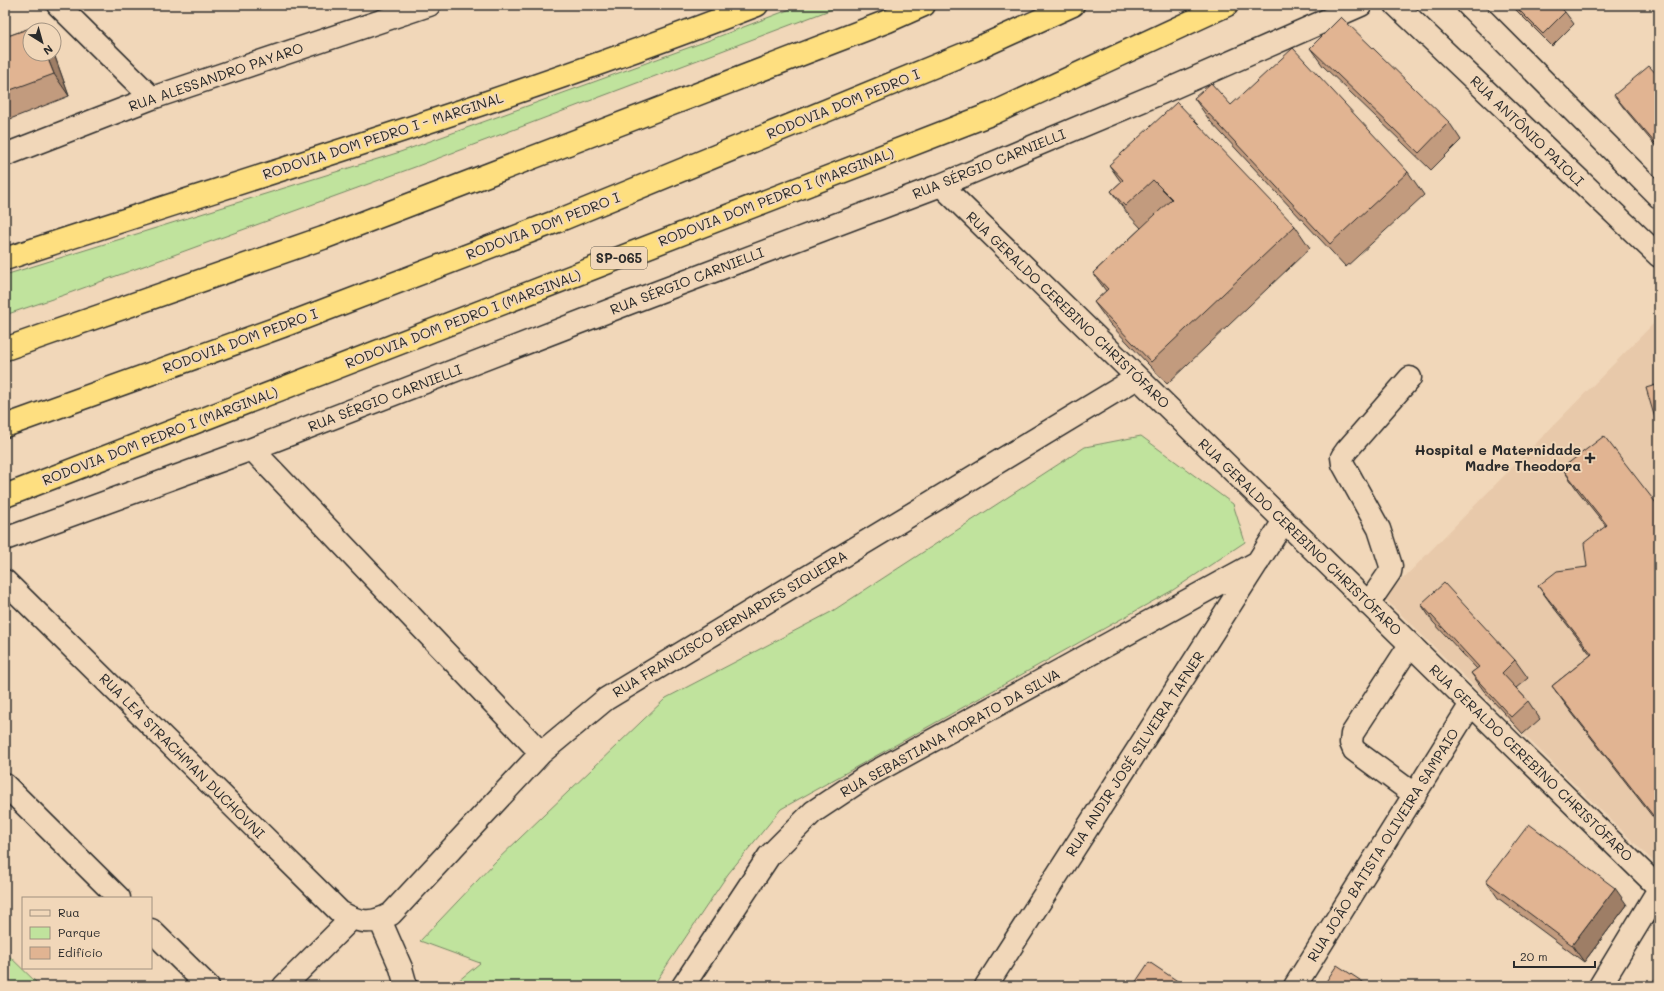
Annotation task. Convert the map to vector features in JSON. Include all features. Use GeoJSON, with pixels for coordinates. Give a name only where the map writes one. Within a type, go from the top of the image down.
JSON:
{"type":"FeatureCollection","features":[{"type":"Feature","properties":{"kind":"highway","name":"RODOVIA DOM PEDRO I - MARGINAL"},"geometry":{"type":"LineString","coordinates":[[5,259],[402,132],[676,37],[757,5]]}},
{"type":"Feature","properties":{"kind":"highway"},"geometry":{"type":"LineString","coordinates":[[5,349],[323,238],[888,21],[924,5]]}},
{"type":"Feature","properties":{"kind":"highway","name":"RODOVIA DOM PEDRO I"},"geometry":{"type":"LineString","coordinates":[[5,426],[283,326],[560,220],[974,50],[1073,5]]}},
{"type":"Feature","properties":{"kind":"highway","name":"RODOVIA DOM PEDRO I (MARGINAL)"},"geometry":{"type":"LineString","coordinates":[[5,496],[996,112],[1227,5]]}},
{"type":"Feature","properties":{"kind":"street"},"geometry":{"type":"LineString","coordinates":[[58,5],[152,98]]}},
{"type":"Feature","properties":{"kind":"street","name":"RUA ALESSANDRO PAYARO"},"geometry":{"type":"LineString","coordinates":[[5,155],[152,98],[429,5]]}},
{"type":"Feature","properties":{"kind":"street","name":"RUA SÉRGIO CARNIELLI"},"geometry":{"type":"LineString","coordinates":[[5,539],[252,449],[621,306],[941,185],[1163,92],[1361,5]]}},
{"type":"Feature","properties":{"kind":"street","name":"RUA ANTÔNIO PAIOLI"},"geometry":{"type":"LineString","coordinates":[[1396,5],[1659,256]]}},
{"type":"Feature","properties":{"kind":"street"},"geometry":{"type":"LineString","coordinates":[[1468,5],[1659,197]]}},
{"type":"Feature","properties":{"kind":"street","name":"RUA GERALDO CEREBINO CHRISTÓFARO"},"geometry":{"type":"LineString","coordinates":[[941,185],[1659,888]]}},
{"type":"Feature","properties":{"kind":"street","name":"RUA FRANCISCO BERNARDES SIQUEIRA"},"geometry":{"type":"LineString","coordinates":[[284,986],[366,920],[391,914],[541,753],[606,699],[1137,378]]}},
{"type":"Feature","properties":{"kind":"street"},"geometry":{"type":"LineString","coordinates":[[1368,604],[1390,572],[1391,566],[1379,529],[1343,464],[1342,457],[1410,378]]}},
{"type":"Feature","properties":{"kind":"street"},"geometry":{"type":"LineString","coordinates":[[252,449],[541,753]]}},
{"type":"Feature","properties":{"kind":"street","name":"RUA ANDIR JOSÉ SILVEIRA TAFNER"},"geometry":{"type":"LineString","coordinates":[[986,986],[1284,521]]}},
{"type":"Feature","properties":{"kind":"street","name":"RUA SEBASTIANA MORATO DA SILVA"},"geometry":{"type":"LineString","coordinates":[[683,986],[769,856],[813,812],[864,778],[1258,562]]}},
{"type":"Feature","properties":{"kind":"street","name":"RUA LEA STRACHMAN DUCHOVNI"},"geometry":{"type":"LineString","coordinates":[[5,581],[340,912],[366,920]]}},
{"type":"Feature","properties":{"kind":"street"},"geometry":{"type":"LineString","coordinates":[[1410,645],[1352,734],[1351,743],[1354,750],[1414,795]]}},
{"type":"Feature","properties":{"kind":"street","name":"RUA JOÃO BATISTA OLIVEIRA SAMPAIO"},"geometry":{"type":"LineString","coordinates":[[1295,986],[1471,704]]}},
{"type":"Feature","properties":{"kind":"street"},"geometry":{"type":"LineString","coordinates":[[5,785],[118,897]]}},
{"type":"Feature","properties":{"kind":"street"},"geometry":{"type":"LineString","coordinates":[[1600,986],[1659,888]]}},
{"type":"Feature","properties":{"kind":"street"},"geometry":{"type":"LineString","coordinates":[[366,920],[401,968],[406,986]]}},
{"type":"Feature","properties":{"kind":"street"},"geometry":{"type":"LineString","coordinates":[[152,931],[208,986]]}},
{"type":"Feature","properties":{"kind":"shaded area","name":"Hospital e Maternidade Madre Theodora"},"geometry":{"type":"Polygon","coordinates":[[[1659,318],[1659,867],[1384,598],[1659,318]]]}},
{"type":"Feature","properties":{"kind":"green space"},"geometry":{"type":"Polygon","coordinates":[[[801,5],[843,5],[415,167],[64,295],[5,315],[5,275],[400,152],[707,41],[801,5]]]}},
{"type":"Feature","properties":{"kind":"green space"},"geometry":{"type":"Polygon","coordinates":[[[1141,436],[1233,504],[1245,542],[1173,590],[781,809],[728,874],[653,986],[452,986],[480,963],[420,941],[495,862],[666,698],[831,612],[1085,447],[1141,436]]]}},
{"type":"Feature","properties":{"kind":"green space"},"geometry":{"type":"Polygon","coordinates":[[[5,952],[40,986],[5,986],[5,952]]]}},
{"type":"Feature","properties":{"kind":"building"},"geometry":{"type":"Polygon","coordinates":[[[1514,5],[1558,5],[1565,12],[1543,34],[1514,5]]]}},
{"type":"Feature","properties":{"kind":"building"},"geometry":{"type":"Polygon","coordinates":[[[1341,17],[1449,122],[1419,153],[1310,48],[1341,17]]]}},
{"type":"Feature","properties":{"kind":"building"},"geometry":{"type":"Polygon","coordinates":[[[22,31],[22,62],[49,62],[54,74],[5,92],[5,37],[22,31]]]}},
{"type":"Feature","properties":{"kind":"building"},"geometry":{"type":"Polygon","coordinates":[[[1293,48],[1408,172],[1330,244],[1194,98],[1211,83],[1231,105],[1293,48]]]}},
{"type":"Feature","properties":{"kind":"building"},"geometry":{"type":"Polygon","coordinates":[[[1649,66],[1659,77],[1659,140],[1655,143],[1614,95],[1649,66]]]}},
{"type":"Feature","properties":{"kind":"building"},"geometry":{"type":"Polygon","coordinates":[[[1177,102],[1295,226],[1151,362],[1094,302],[1108,289],[1093,273],[1172,199],[1153,180],[1125,206],[1111,191],[1123,180],[1109,165],[1177,102]]]}},
{"type":"Feature","properties":{"kind":"building"},"geometry":{"type":"Polygon","coordinates":[[[1659,384],[1659,432],[1646,388],[1659,384]]]}},
{"type":"Feature","properties":{"kind":"building"},"geometry":{"type":"Polygon","coordinates":[[[1604,436],[1659,507],[1659,823],[1552,686],[1592,654],[1538,586],[1557,571],[1587,567],[1584,543],[1607,525],[1562,468],[1604,436]]]}},
{"type":"Feature","properties":{"kind":"building"},"geometry":{"type":"Polygon","coordinates":[[[1444,583],[1515,660],[1502,673],[1528,701],[1511,717],[1471,673],[1479,667],[1421,604],[1444,583]]]}},
{"type":"Feature","properties":{"kind":"building"},"geometry":{"type":"Polygon","coordinates":[[[1529,824],[1615,888],[1572,945],[1486,881],[1529,824]]]}},
{"type":"Feature","properties":{"kind":"building"},"geometry":{"type":"Polygon","coordinates":[[[1149,962],[1185,986],[1133,986],[1149,962]]]}},
{"type":"Feature","properties":{"kind":"building"},"geometry":{"type":"Polygon","coordinates":[[[1337,965],[1369,986],[1323,986],[1337,965]]]}},
{"type":"Feature","properties":{"kind":"place","name":"Hospital e Maternidade Madre Theodora"},"geometry":{"type":"Point","coordinates":[1590,458]}}]}
